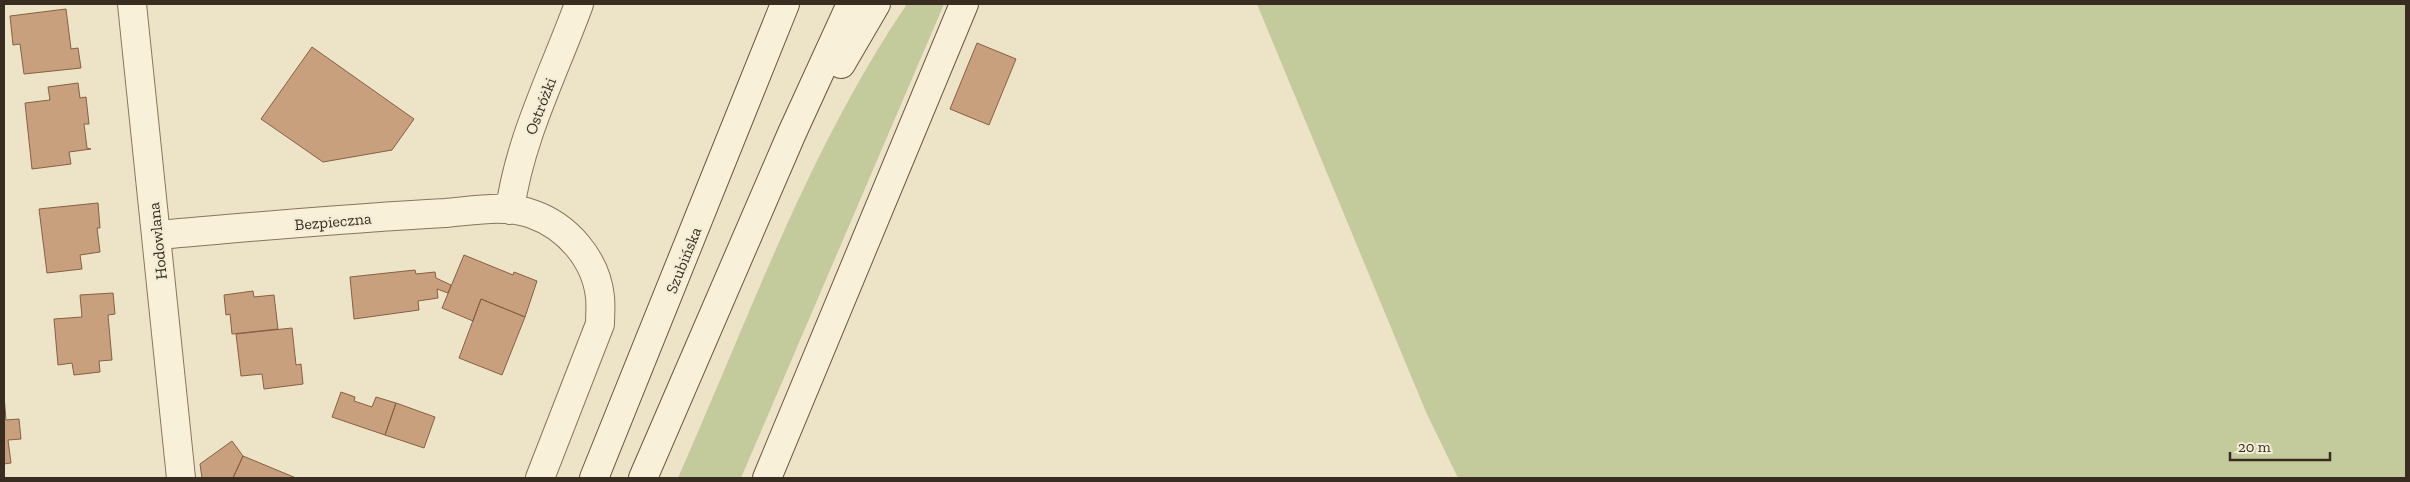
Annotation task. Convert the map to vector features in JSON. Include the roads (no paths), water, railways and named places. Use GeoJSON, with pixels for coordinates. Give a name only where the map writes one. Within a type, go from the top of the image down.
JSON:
{"type":"FeatureCollection","features":[{"type":"Feature","properties":{"kind":"street","name":"Hodowlana"},"geometry":{"type":"LineString","coordinates":[[132,4],[181,478]]}},
{"type":"Feature","properties":{"kind":"street","name":"Ostróżki"},"geometry":{"type":"LineString","coordinates":[[510,210],[512,191],[523,151],[579,4]]}},
{"type":"Feature","properties":{"kind":"street"},"geometry":{"type":"LineString","coordinates":[[771,41],[779,4]]}},
{"type":"Feature","properties":{"kind":"street"},"geometry":{"type":"LineString","coordinates":[[771,41],[785,4]]}},
{"type":"Feature","properties":{"kind":"street"},"geometry":{"type":"LineString","coordinates":[[643,478],[792,133],[851,4]]}},
{"type":"Feature","properties":{"kind":"street"},"geometry":{"type":"LineString","coordinates":[[792,133],[840,66],[876,4]]}},
{"type":"Feature","properties":{"kind":"street"},"geometry":{"type":"LineString","coordinates":[[767,478],[964,4]]}},
{"type":"Feature","properties":{"kind":"street","name":"Szubińska"},"geometry":{"type":"LineString","coordinates":[[594,478],[771,41]]}},
{"type":"Feature","properties":{"kind":"street","name":"Bezpieczna"},"geometry":{"type":"LineString","coordinates":[[156,235],[408,215],[510,210]]}},
{"type":"Feature","properties":{"kind":"street"},"geometry":{"type":"LineString","coordinates":[[510,210],[531,213],[556,225],[576,243],[593,269],[600,297],[600,324],[540,478]]}}]}
